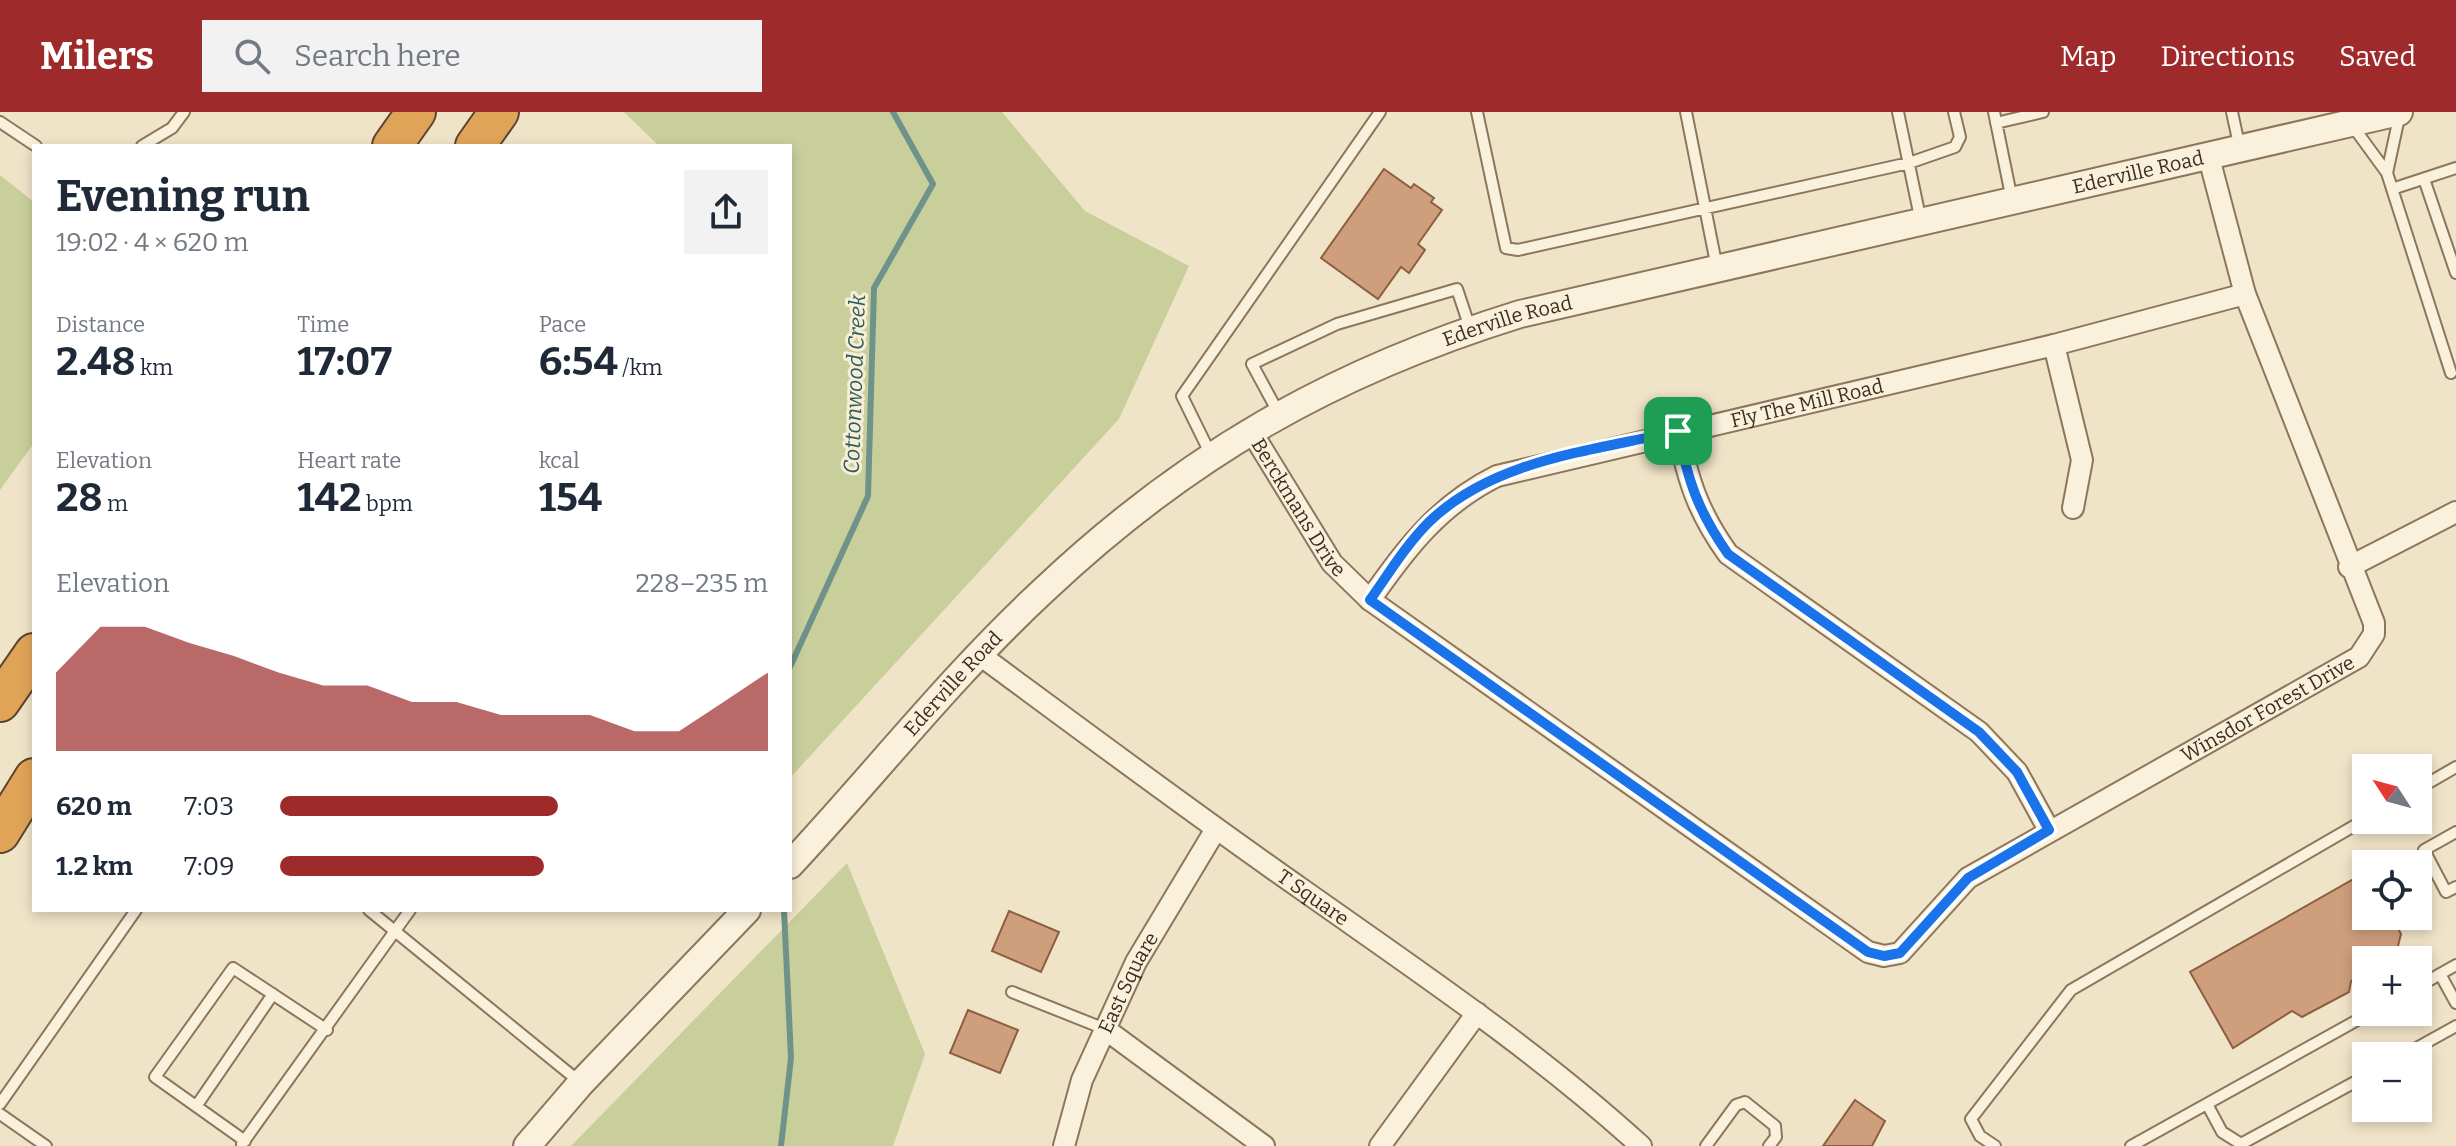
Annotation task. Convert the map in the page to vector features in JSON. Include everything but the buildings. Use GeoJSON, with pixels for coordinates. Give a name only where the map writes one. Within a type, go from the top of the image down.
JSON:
{"type":"FeatureCollection","features":[{"type":"Feature","properties":{"kind":"highway"},"geometry":{"type":"LineString","coordinates":[[393,144],[416,112]]}},
{"type":"Feature","properties":{"kind":"highway"},"geometry":{"type":"LineString","coordinates":[[476,144],[499,112]]}},
{"type":"Feature","properties":{"kind":"highway"},"geometry":{"type":"LineString","coordinates":[[0,696],[32,656]]}},
{"type":"Feature","properties":{"kind":"highway"},"geometry":{"type":"LineString","coordinates":[[0,702],[32,656]]}},
{"type":"Feature","properties":{"kind":"highway"},"geometry":{"type":"LineString","coordinates":[[0,820],[32,774]]}},
{"type":"Feature","properties":{"kind":"highway"},"geometry":{"type":"LineString","coordinates":[[0,833],[32,781]]}},
{"type":"Feature","properties":{"kind":"street","name":"Ederville Road"},"geometry":{"type":"LineString","coordinates":[[792,863],[1043,590],[1138,508],[1211,455],[1279,414],[1399,357],[1520,314],[2400,112]]}},
{"type":"Feature","properties":{"kind":"street","name":"Winsdor Forest Drive"},"geometry":{"type":"LineString","coordinates":[[1900,953],[1968,878],[2359,657],[2374,634],[2374,623],[2349,567],[2245,294],[2209,158]]}},
{"type":"Feature","properties":{"kind":"street","name":"Fly The Mill Road"},"geometry":{"type":"LineString","coordinates":[[1370,600],[1430,522],[1474,488],[1529,466],[2054,345],[2245,294]]}},
{"type":"Feature","properties":{"kind":"street"},"geometry":{"type":"LineString","coordinates":[[2054,345],[2082,460],[2073,508]]}},
{"type":"Feature","properties":{"kind":"street","name":"Berckmans Drive"},"geometry":{"type":"LineString","coordinates":[[1251,431],[1332,563],[1370,600],[1868,952],[1884,956],[1900,953]]}},
{"type":"Feature","properties":{"kind":"street"},"geometry":{"type":"LineString","coordinates":[[1678,431],[1690,486],[1701,513],[1728,554],[1979,732],[2017,772],[2049,830]]}},
{"type":"Feature","properties":{"kind":"street"},"geometry":{"type":"LineString","coordinates":[[2349,567],[2456,512]]}},
{"type":"Feature","properties":{"kind":"street","name":"T Square"},"geometry":{"type":"LineString","coordinates":[[980,655],[1216,829],[1477,1013],[1601,1109],[1641,1146]]}},
{"type":"Feature","properties":{"kind":"street","name":"East Square"},"geometry":{"type":"LineString","coordinates":[[1064,1146],[1082,1080],[1136,962],[1216,829]]}},
{"type":"Feature","properties":{"kind":"street"},"geometry":{"type":"LineString","coordinates":[[527,1146],[581,1083],[745,912]]}},
{"type":"Feature","properties":{"kind":"street"},"geometry":{"type":"LineString","coordinates":[[1380,1146],[1477,1013]]}},
{"type":"Feature","properties":{"kind":"street"},"geometry":{"type":"LineString","coordinates":[[1105,1029],[1264,1146]]}},
{"type":"Feature","properties":{"kind":"lane"},"geometry":{"type":"LineString","coordinates":[[145,144],[172,128],[184,112]]}},
{"type":"Feature","properties":{"kind":"lane"},"geometry":{"type":"LineString","coordinates":[[1211,455],[1182,396],[1380,112]]}},
{"type":"Feature","properties":{"kind":"lane"},"geometry":{"type":"LineString","coordinates":[[1477,112],[1506,248],[1518,250],[1909,163],[1955,147],[1960,137],[1954,112]]}},
{"type":"Feature","properties":{"kind":"lane"},"geometry":{"type":"LineString","coordinates":[[1686,112],[1717,270]]}},
{"type":"Feature","properties":{"kind":"lane"},"geometry":{"type":"LineString","coordinates":[[1898,112],[1921,224]]}},
{"type":"Feature","properties":{"kind":"lane"},"geometry":{"type":"LineString","coordinates":[[2012,203],[1995,117],[2043,112]]}},
{"type":"Feature","properties":{"kind":"lane"},"geometry":{"type":"LineString","coordinates":[[2232,112],[2240,151]]}},
{"type":"Feature","properties":{"kind":"lane"},"geometry":{"type":"LineString","coordinates":[[2387,173],[2400,112]]}},
{"type":"Feature","properties":{"kind":"lane"},"geometry":{"type":"LineString","coordinates":[[2361,119],[2387,173],[2451,373]]}},
{"type":"Feature","properties":{"kind":"lane"},"geometry":{"type":"LineString","coordinates":[[0,122],[33,144]]}},
{"type":"Feature","properties":{"kind":"lane"},"geometry":{"type":"LineString","coordinates":[[2392,189],[2456,168]]}},
{"type":"Feature","properties":{"kind":"lane"},"geometry":{"type":"LineString","coordinates":[[2424,179],[2456,273]]}},
{"type":"Feature","properties":{"kind":"lane"},"geometry":{"type":"LineString","coordinates":[[1279,414],[1252,364],[1337,324],[1457,289],[1471,330]]}},
{"type":"Feature","properties":{"kind":"lane"},"geometry":{"type":"LineString","coordinates":[[2432,781],[2456,767]]}},
{"type":"Feature","properties":{"kind":"lane"},"geometry":{"type":"LineString","coordinates":[[1995,1146],[1980,1136],[1971,1119],[2071,990],[2352,827]]}},
{"type":"Feature","properties":{"kind":"lane"},"geometry":{"type":"LineString","coordinates":[[2456,832],[2424,850],[2446,892],[2456,887]]}},
{"type":"Feature","properties":{"kind":"lane"},"geometry":{"type":"LineString","coordinates":[[0,1104],[135,912]]}},
{"type":"Feature","properties":{"kind":"lane"},"geometry":{"type":"LineString","coordinates":[[372,912],[397,929],[581,1083]]}},
{"type":"Feature","properties":{"kind":"lane"},"geometry":{"type":"LineString","coordinates":[[327,1030],[233,968],[155,1077],[197,1105],[242,1143],[327,1030],[409,912]]}},
{"type":"Feature","properties":{"kind":"lane"},"geometry":{"type":"LineString","coordinates":[[2432,979],[2456,965]]}},
{"type":"Feature","properties":{"kind":"lane"},"geometry":{"type":"LineString","coordinates":[[2440,974],[2456,1003]]}},
{"type":"Feature","properties":{"kind":"lane"},"geometry":{"type":"LineString","coordinates":[[1012,992],[1105,1029]]}},
{"type":"Feature","properties":{"kind":"lane"},"geometry":{"type":"LineString","coordinates":[[197,1105],[273,994]]}},
{"type":"Feature","properties":{"kind":"lane"},"geometry":{"type":"LineString","coordinates":[[2131,1146],[2352,1023]]}},
{"type":"Feature","properties":{"kind":"lane"},"geometry":{"type":"LineString","coordinates":[[2427,1042],[2456,1026]]}},
{"type":"Feature","properties":{"kind":"lane"},"geometry":{"type":"LineString","coordinates":[[2207,1104],[2222,1132],[2241,1144],[2352,1084]]}},
{"type":"Feature","properties":{"kind":"lane"},"geometry":{"type":"LineString","coordinates":[[1706,1146],[1736,1105],[1745,1102],[1775,1126],[1776,1137],[1769,1146]]}},
{"type":"Feature","properties":{"kind":"lane"},"geometry":{"type":"LineString","coordinates":[[0,1114],[46,1146]]}},
{"type":"Feature","properties":{"kind":"green space"},"geometry":{"type":"Polygon","coordinates":[[[624,112],[1002,112],[1085,211],[1189,266],[1119,419],[792,776],[792,144],[657,144],[624,112]]]}},
{"type":"Feature","properties":{"kind":"green space"},"geometry":{"type":"Polygon","coordinates":[[[0,175],[32,200],[32,446],[0,490],[0,175]]]}},
{"type":"Feature","properties":{"kind":"green space"},"geometry":{"type":"Polygon","coordinates":[[[847,863],[925,1054],[893,1146],[571,1146],[847,863]]]}},
{"type":"Feature","properties":{"kind":"waterway","name":"Cottonwood Creek"},"geometry":{"type":"LineString","coordinates":[[792,663],[868,496],[874,288],[933,184],[893,112]]}},
{"type":"Feature","properties":{"kind":"waterway","name":"Cottonwood Creek"},"geometry":{"type":"LineString","coordinates":[[781,1146],[791,1058],[784,912]]}},
{"type":"Feature","properties":{"kind":"route"},"geometry":{"type":"LineString","coordinates":[[1678,431],[1690,486],[1701,513],[1728,554],[1979,732],[2017,772],[2049,830],[1968,878],[1944,902],[1912,944],[1900,953],[1884,956],[1868,952],[1370,600],[1411,542],[1451,503],[1474,488],[1517,469],[1678,431]]}}]}
